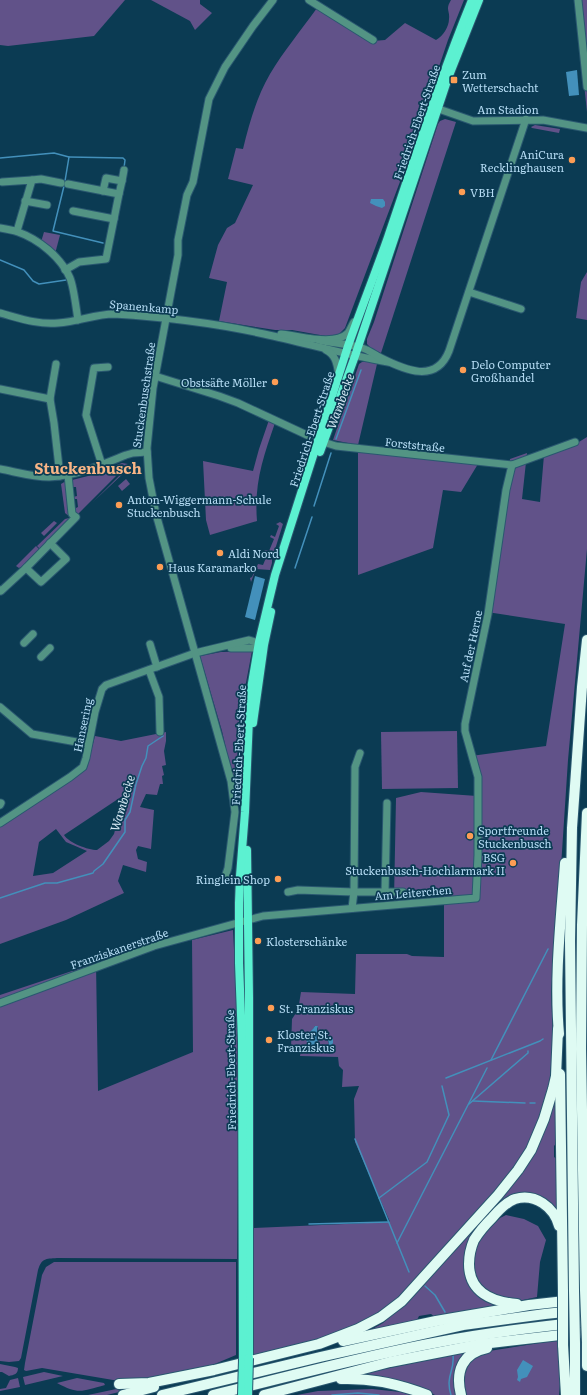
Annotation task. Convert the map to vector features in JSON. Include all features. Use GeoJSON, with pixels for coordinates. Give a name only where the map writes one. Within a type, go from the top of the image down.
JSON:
{"type":"FeatureCollection","features":[{"type":"Feature","properties":{"kind":"highway"},"geometry":{"type":"LineString","coordinates":[[575,1395],[570,941],[572,828],[582,687],[587,640]]}},
{"type":"Feature","properties":{"kind":"highway"},"geometry":{"type":"LineString","coordinates":[[587,812],[582,925],[581,1049],[587,1366]]}},
{"type":"Feature","properties":{"kind":"highway"},"geometry":{"type":"LineString","coordinates":[[562,1395],[564,1376],[564,1345],[560,1054],[557,996],[558,958],[567,842],[572,828]]}},
{"type":"Feature","properties":{"kind":"highway"},"geometry":{"type":"LineString","coordinates":[[123,1395],[214,1370],[319,1344],[343,1336],[358,1330],[402,1301],[498,1195],[524,1161],[536,1140],[544,1119],[556,1076],[558,1029]]}},
{"type":"Feature","properties":{"kind":"highway"},"geometry":{"type":"LineString","coordinates":[[529,1305],[494,1300],[485,1296],[475,1285],[471,1278],[469,1269],[469,1259],[474,1241],[484,1226],[504,1206],[515,1199],[525,1197],[536,1199],[547,1206],[554,1213],[559,1223],[562,1235]]}},
{"type":"Feature","properties":{"kind":"highway"},"geometry":{"type":"LineString","coordinates":[[278,1354],[436,1321],[586,1295]]}},
{"type":"Feature","properties":{"kind":"highway"},"geometry":{"type":"LineString","coordinates":[[162,1395],[463,1325],[587,1310]]}},
{"type":"Feature","properties":{"kind":"highway"},"geometry":{"type":"LineString","coordinates":[[213,1395],[437,1342],[515,1330],[587,1322]]}},
{"type":"Feature","properties":{"kind":"highway"},"geometry":{"type":"LineString","coordinates":[[264,1395],[390,1362],[482,1344],[587,1332]]}},
{"type":"Feature","properties":{"kind":"highway"},"geometry":{"type":"LineString","coordinates":[[461,1395],[458,1386],[459,1376],[463,1365],[470,1356],[484,1349],[531,1338]]}},
{"type":"Feature","properties":{"kind":"highway"},"geometry":{"type":"LineString","coordinates":[[119,1384],[149,1383],[214,1370]]}},
{"type":"Feature","properties":{"kind":"highway"},"geometry":{"type":"LineString","coordinates":[[564,1376],[566,1395]]}},
{"type":"Feature","properties":{"kind":"highway"},"geometry":{"type":"LineString","coordinates":[[294,1388],[342,1379],[358,1379],[400,1385],[426,1395]]}},
{"type":"Feature","properties":{"kind":"main road","name":"Friedrich-Ebert-Straße"},"geometry":{"type":"LineString","coordinates":[[320,441],[356,352],[453,48],[472,0]]}},
{"type":"Feature","properties":{"kind":"main road","name":"Friedrich-Ebert-Straße"},"geometry":{"type":"LineString","coordinates":[[246,1359],[242,1041],[239,963],[243,921],[240,876],[245,812],[249,706],[260,645],[281,570],[359,313],[434,108],[448,78],[479,0]]}},
{"type":"Feature","properties":{"kind":"main road"},"geometry":{"type":"LineString","coordinates":[[242,1395],[246,1359]]}},
{"type":"Feature","properties":{"kind":"main road"},"geometry":{"type":"LineString","coordinates":[[246,1359],[248,1395]]}},
{"type":"Feature","properties":{"kind":"street","name":"Stuckenbuschstraße"},"geometry":{"type":"LineString","coordinates":[[225,877],[229,862],[235,812],[231,781],[156,514],[149,482],[147,452],[155,376],[178,255],[178,240],[187,195],[193,182],[208,99],[225,67],[273,0]]}},
{"type":"Feature","properties":{"kind":"street"},"geometry":{"type":"LineString","coordinates":[[309,0],[374,40]]}},
{"type":"Feature","properties":{"kind":"street"},"geometry":{"type":"LineString","coordinates":[[578,0],[587,87]]}},
{"type":"Feature","properties":{"kind":"street","name":"Am Stadion"},"geometry":{"type":"LineString","coordinates":[[434,108],[474,121],[526,119],[543,120],[587,128]]}},
{"type":"Feature","properties":{"kind":"street"},"geometry":{"type":"LineString","coordinates":[[521,309],[469,292],[526,119]]}},
{"type":"Feature","properties":{"kind":"street"},"geometry":{"type":"LineString","coordinates":[[65,270],[78,262],[106,258],[124,170]]}},
{"type":"Feature","properties":{"kind":"street"},"geometry":{"type":"LineString","coordinates":[[103,191],[106,178],[122,181]]}},
{"type":"Feature","properties":{"kind":"street"},"geometry":{"type":"LineString","coordinates":[[2,182],[41,179],[119,194]]}},
{"type":"Feature","properties":{"kind":"street"},"geometry":{"type":"LineString","coordinates":[[17,231],[32,180]]}},
{"type":"Feature","properties":{"kind":"street"},"geometry":{"type":"LineString","coordinates":[[25,201],[47,205]]}},
{"type":"Feature","properties":{"kind":"street"},"geometry":{"type":"LineString","coordinates":[[73,211],[114,219]]}},
{"type":"Feature","properties":{"kind":"street"},"geometry":{"type":"LineString","coordinates":[[0,228],[17,231],[30,238],[54,256],[70,278],[78,320]]}},
{"type":"Feature","properties":{"kind":"street","name":"Spanenkamp"},"geometry":{"type":"LineString","coordinates":[[0,313],[40,323],[58,323],[101,314],[129,315],[202,323],[320,343],[356,352],[416,372],[423,372],[437,368],[446,359],[469,292]]}},
{"type":"Feature","properties":{"kind":"street","name":"Spanenkamp"},"geometry":{"type":"LineString","coordinates":[[320,343],[347,333],[359,313]]}},
{"type":"Feature","properties":{"kind":"street","name":"Spanenkamp"},"geometry":{"type":"LineString","coordinates":[[320,343],[336,359],[339,377]]}},
{"type":"Feature","properties":{"kind":"street"},"geometry":{"type":"LineString","coordinates":[[56,364],[50,399],[60,476]]}},
{"type":"Feature","properties":{"kind":"street"},"geometry":{"type":"LineString","coordinates":[[102,464],[86,415],[94,368],[108,367]]}},
{"type":"Feature","properties":{"kind":"street"},"geometry":{"type":"LineString","coordinates":[[155,376],[238,403],[309,436]]}},
{"type":"Feature","properties":{"kind":"street"},"geometry":{"type":"LineString","coordinates":[[0,390],[50,399]]}},
{"type":"Feature","properties":{"kind":"street","name":"Forststraße"},"geometry":{"type":"LineString","coordinates":[[320,441],[336,446],[512,465]]}},
{"type":"Feature","properties":{"kind":"street"},"geometry":{"type":"LineString","coordinates":[[512,465],[575,442]]}},
{"type":"Feature","properties":{"kind":"street"},"geometry":{"type":"LineString","coordinates":[[0,469],[47,477],[60,476],[80,473],[133,453],[147,452]]}},
{"type":"Feature","properties":{"kind":"street","name":"Auf der Herne"},"geometry":{"type":"LineString","coordinates":[[476,898],[478,855],[478,776],[465,731],[465,724],[488,614],[506,490],[512,465]]}},
{"type":"Feature","properties":{"kind":"street"},"geometry":{"type":"LineString","coordinates":[[0,590],[26,568],[76,517],[72,514],[68,475]]}},
{"type":"Feature","properties":{"kind":"street"},"geometry":{"type":"LineString","coordinates":[[26,568],[41,582],[66,559],[50,543]]}},
{"type":"Feature","properties":{"kind":"street"},"geometry":{"type":"LineString","coordinates":[[24,643],[33,634]]}},
{"type":"Feature","properties":{"kind":"street"},"geometry":{"type":"LineString","coordinates":[[150,644],[157,667]]}},
{"type":"Feature","properties":{"kind":"street","name":"Hansering"},"geometry":{"type":"LineString","coordinates":[[0,823],[81,769],[85,763],[94,712],[102,689],[106,685],[195,653],[220,648],[260,645]]}},
{"type":"Feature","properties":{"kind":"street"},"geometry":{"type":"LineString","coordinates":[[41,657],[50,648]]}},
{"type":"Feature","properties":{"kind":"street"},"geometry":{"type":"LineString","coordinates":[[149,670],[158,697],[160,732]]}},
{"type":"Feature","properties":{"kind":"street"},"geometry":{"type":"LineString","coordinates":[[0,707],[32,734],[88,744]]}},
{"type":"Feature","properties":{"kind":"street"},"geometry":{"type":"LineString","coordinates":[[352,908],[354,892],[355,767],[360,753]]}},
{"type":"Feature","properties":{"kind":"street","name":"Am Leiterchen"},"geometry":{"type":"LineString","coordinates":[[385,892],[387,803]]}},
{"type":"Feature","properties":{"kind":"street","name":"Am Leiterchen"},"geometry":{"type":"LineString","coordinates":[[288,892],[298,890],[403,892]]}},
{"type":"Feature","properties":{"kind":"street","name":"Am Leiterchen"},"geometry":{"type":"LineString","coordinates":[[243,921],[263,916],[476,898]]}},
{"type":"Feature","properties":{"kind":"street","name":"Franziskanerstraße"},"geometry":{"type":"LineString","coordinates":[[0,1003],[154,946],[243,921]]}},
{"type":"Feature","properties":{"kind":"shaded area"},"geometry":{"type":"Polygon","coordinates":[[[0,0],[125,0],[94,36],[8,46],[0,45],[0,0]]]}},
{"type":"Feature","properties":{"kind":"shaded area"},"geometry":{"type":"Polygon","coordinates":[[[151,0],[200,0],[200,4],[212,13],[195,30],[190,21],[151,0]]]}},
{"type":"Feature","properties":{"kind":"shaded area"},"geometry":{"type":"Polygon","coordinates":[[[451,0],[464,0],[448,40],[401,179],[345,328],[339,334],[331,337],[292,330],[275,330],[219,321],[227,282],[209,278],[218,245],[227,228],[235,223],[253,185],[228,179],[236,148],[243,149],[261,91],[270,74],[287,49],[317,8],[373,41],[385,40],[405,23],[436,40],[447,28],[449,22],[448,8],[451,0]]]}},
{"type":"Feature","properties":{"kind":"shaded area"},"geometry":{"type":"Polygon","coordinates":[[[575,0],[587,0],[587,112],[575,0]]]}},
{"type":"Feature","properties":{"kind":"shaded area"},"geometry":{"type":"Polygon","coordinates":[[[445,119],[456,122],[381,353],[372,349],[367,344],[367,339],[374,322],[438,124],[440,121],[445,119]]]}},
{"type":"Feature","properties":{"kind":"shaded area"},"geometry":{"type":"Polygon","coordinates":[[[535,125],[560,129],[559,133],[531,127],[535,125]]]}},
{"type":"Feature","properties":{"kind":"shaded area"},"geometry":{"type":"Polygon","coordinates":[[[44,232],[60,235],[55,254],[41,242],[44,232]]]}},
{"type":"Feature","properties":{"kind":"shaded area"},"geometry":{"type":"Polygon","coordinates":[[[587,272],[587,320],[576,318],[581,282],[587,272]]]}},
{"type":"Feature","properties":{"kind":"shaded area"},"geometry":{"type":"Polygon","coordinates":[[[368,361],[377,364],[358,445],[333,440],[359,364],[368,361]]]}},
{"type":"Feature","properties":{"kind":"shaded area"},"geometry":{"type":"Polygon","coordinates":[[[269,420],[275,423],[260,471],[256,507],[257,521],[210,535],[206,520],[203,461],[253,471],[269,420]]]}},
{"type":"Feature","properties":{"kind":"shaded area"},"geometry":{"type":"Polygon","coordinates":[[[587,437],[587,549],[568,760],[551,992],[553,1034],[551,1065],[549,1087],[538,1131],[515,1169],[415,1285],[381,1314],[343,1333],[254,1356],[254,1228],[390,1222],[355,1142],[354,1099],[359,1086],[342,1087],[343,1070],[339,1066],[338,1057],[300,1056],[301,1050],[291,1048],[292,1019],[298,1010],[301,992],[355,994],[356,954],[407,954],[412,956],[444,957],[444,895],[394,899],[396,798],[421,792],[477,796],[471,756],[546,746],[565,624],[487,612],[510,459],[527,453],[522,499],[540,502],[544,455],[574,445],[587,437]],[[315,1026],[307,1034],[297,1034],[295,1036],[298,1038],[303,1036],[306,1037],[309,1047],[312,1049],[328,1049],[333,1040],[326,1035],[317,1034],[318,1026],[315,1026]]]}},
{"type":"Feature","properties":{"kind":"shaded area"},"geometry":{"type":"Polygon","coordinates":[[[358,445],[481,459],[461,492],[443,490],[433,548],[358,575],[358,445]]]}},
{"type":"Feature","properties":{"kind":"shaded area"},"geometry":{"type":"Polygon","coordinates":[[[122,463],[128,464],[78,514],[74,514],[74,509],[78,507],[77,499],[73,499],[73,497],[77,496],[76,487],[72,487],[72,480],[88,476],[122,463]]]}},
{"type":"Feature","properties":{"kind":"shaded area"},"geometry":{"type":"Polygon","coordinates":[[[132,463],[135,463],[134,466],[136,464],[139,465],[138,472],[128,469],[93,502],[132,463]]]}},
{"type":"Feature","properties":{"kind":"shaded area"},"geometry":{"type":"Polygon","coordinates":[[[126,479],[130,484],[122,491],[118,486],[126,479]]]}},
{"type":"Feature","properties":{"kind":"shaded area"},"geometry":{"type":"Polygon","coordinates":[[[66,481],[70,517],[65,513],[61,484],[66,481]]]}},
{"type":"Feature","properties":{"kind":"shaded area"},"geometry":{"type":"Polygon","coordinates":[[[65,519],[70,519],[40,549],[37,546],[65,519]]]}},
{"type":"Feature","properties":{"kind":"shaded area"},"geometry":{"type":"Polygon","coordinates":[[[54,521],[57,523],[44,536],[41,533],[54,521]]]}},
{"type":"Feature","properties":{"kind":"shaded area"},"geometry":{"type":"Polygon","coordinates":[[[280,522],[283,524],[270,570],[256,569],[251,582],[250,578],[252,577],[258,564],[263,565],[268,553],[264,551],[269,551],[274,539],[270,537],[271,535],[275,537],[279,526],[276,524],[280,522]]]}},
{"type":"Feature","properties":{"kind":"shaded area"},"geometry":{"type":"Polygon","coordinates":[[[36,546],[39,549],[27,561],[27,564],[19,568],[16,566],[36,546]]]}},
{"type":"Feature","properties":{"kind":"shaded area"},"geometry":{"type":"Polygon","coordinates":[[[252,651],[245,688],[240,731],[238,784],[234,783],[222,731],[200,656],[221,652],[252,651]]]}},
{"type":"Feature","properties":{"kind":"shaded area"},"geometry":{"type":"Polygon","coordinates":[[[457,731],[458,788],[382,789],[381,732],[457,731]]]}},
{"type":"Feature","properties":{"kind":"shaded area"},"geometry":{"type":"Polygon","coordinates":[[[166,732],[164,751],[166,765],[162,766],[164,775],[162,776],[163,784],[160,784],[157,795],[146,794],[140,807],[154,810],[151,849],[138,846],[136,850],[138,859],[147,862],[146,872],[123,865],[118,881],[124,893],[66,920],[0,944],[0,826],[82,772],[87,767],[95,736],[121,741],[166,732]],[[124,795],[64,835],[66,838],[79,846],[97,850],[109,841],[114,834],[124,795]],[[56,829],[39,842],[33,876],[53,873],[87,851],[66,842],[56,829]]]}},
{"type":"Feature","properties":{"kind":"shaded area"},"geometry":{"type":"Polygon","coordinates":[[[233,930],[239,1048],[237,1259],[57,1258],[44,1260],[38,1270],[21,1358],[19,1361],[0,1361],[0,995],[96,963],[98,1091],[193,1052],[192,940],[233,930]]]}},
{"type":"Feature","properties":{"kind":"shaded area"},"geometry":{"type":"Polygon","coordinates":[[[323,1037],[327,1039],[329,1044],[323,1047],[318,1047],[318,1039],[323,1037]]]}},
{"type":"Feature","properties":{"kind":"shaded area"},"geometry":{"type":"Polygon","coordinates":[[[556,1095],[558,1141],[554,1146],[554,1157],[558,1160],[560,1215],[521,1195],[476,1231],[467,1270],[498,1306],[435,1317],[431,1314],[419,1316],[417,1320],[369,1331],[383,1323],[414,1294],[526,1167],[543,1135],[556,1095]]]}},
{"type":"Feature","properties":{"kind":"shaded area"},"geometry":{"type":"Polygon","coordinates":[[[506,1215],[524,1219],[538,1226],[546,1240],[540,1262],[537,1297],[511,1301],[500,1299],[481,1288],[472,1272],[475,1245],[500,1218],[506,1215]]]}},
{"type":"Feature","properties":{"kind":"shaded area"},"geometry":{"type":"Polygon","coordinates":[[[54,1262],[236,1262],[236,1355],[210,1366],[164,1378],[125,1382],[42,1368],[26,1371],[24,1370],[42,1275],[46,1267],[54,1262]]]}},
{"type":"Feature","properties":{"kind":"shaded area"},"geometry":{"type":"Polygon","coordinates":[[[558,1340],[558,1353],[560,1354],[559,1395],[464,1395],[461,1386],[468,1361],[489,1351],[558,1340]]]}},
{"type":"Feature","properties":{"kind":"shaded area"},"geometry":{"type":"Polygon","coordinates":[[[468,1352],[458,1395],[435,1395],[425,1390],[350,1376],[468,1352]]]}},
{"type":"Feature","properties":{"kind":"shaded area"},"geometry":{"type":"Polygon","coordinates":[[[0,1364],[18,1368],[17,1372],[14,1375],[9,1376],[0,1372],[0,1364]]]}},
{"type":"Feature","properties":{"kind":"shaded area"},"geometry":{"type":"Polygon","coordinates":[[[44,1372],[63,1376],[25,1385],[23,1377],[44,1372]]]}},
{"type":"Feature","properties":{"kind":"shaded area"},"geometry":{"type":"Polygon","coordinates":[[[18,1378],[20,1387],[0,1391],[0,1389],[6,1388],[10,1380],[18,1378]]]}},
{"type":"Feature","properties":{"kind":"shaded area"},"geometry":{"type":"Polygon","coordinates":[[[77,1378],[104,1383],[105,1385],[81,1391],[64,1387],[57,1383],[77,1378]]]}},
{"type":"Feature","properties":{"kind":"shaded area"},"geometry":{"type":"Polygon","coordinates":[[[121,1388],[131,1389],[107,1395],[88,1395],[121,1388]]]}},
{"type":"Feature","properties":{"kind":"shaded area"},"geometry":{"type":"Polygon","coordinates":[[[372,1389],[401,1392],[411,1395],[297,1395],[318,1391],[372,1389]]]}},
{"type":"Feature","properties":{"kind":"water"},"geometry":{"type":"Polygon","coordinates":[[[577,70],[579,95],[569,96],[566,72],[577,70]]]}},
{"type":"Feature","properties":{"kind":"water"},"geometry":{"type":"Polygon","coordinates":[[[371,199],[383,199],[385,206],[382,208],[370,203],[371,199]]]}},
{"type":"Feature","properties":{"kind":"water"},"geometry":{"type":"Polygon","coordinates":[[[255,576],[265,579],[255,620],[245,617],[255,576]]]}},
{"type":"Feature","properties":{"kind":"water"},"geometry":{"type":"Polygon","coordinates":[[[315,1026],[318,1026],[317,1034],[326,1035],[333,1039],[333,1043],[330,1048],[314,1050],[309,1047],[305,1037],[296,1038],[297,1034],[307,1033],[315,1026]],[[323,1037],[318,1039],[318,1047],[323,1047],[329,1044],[328,1040],[323,1037]]]}},
{"type":"Feature","properties":{"kind":"water"},"geometry":{"type":"Polygon","coordinates":[[[523,1360],[533,1366],[527,1377],[521,1379],[520,1382],[517,1380],[517,1370],[523,1360]]]}},
{"type":"Feature","properties":{"kind":"waterway"},"geometry":{"type":"LineString","coordinates":[[0,158],[54,153],[69,157],[65,181]]}},
{"type":"Feature","properties":{"kind":"waterway"},"geometry":{"type":"LineString","coordinates":[[69,157],[123,158],[125,160],[124,168]]}},
{"type":"Feature","properties":{"kind":"waterway"},"geometry":{"type":"LineString","coordinates":[[64,186],[53,231],[103,243]]}},
{"type":"Feature","properties":{"kind":"waterway"},"geometry":{"type":"LineString","coordinates":[[0,260],[24,270],[33,281],[39,284],[66,280]]}},
{"type":"Feature","properties":{"kind":"waterway","name":"Wambecke"},"geometry":{"type":"LineString","coordinates":[[336,439],[361,370]]}},
{"type":"Feature","properties":{"kind":"waterway","name":"Wambecke"},"geometry":{"type":"LineString","coordinates":[[314,506],[331,453]]}},
{"type":"Feature","properties":{"kind":"waterway","name":"Wambecke"},"geometry":{"type":"LineString","coordinates":[[295,568],[312,517]]}},
{"type":"Feature","properties":{"kind":"waterway","name":"Wambecke"},"geometry":{"type":"LineString","coordinates":[[0,898],[45,883],[57,883],[93,873],[103,864],[125,832],[125,820],[130,812],[136,784],[146,758],[148,746],[163,736]]}},
{"type":"Feature","properties":{"kind":"waterway"},"geometry":{"type":"LineString","coordinates":[[491,1060],[548,949]]}},
{"type":"Feature","properties":{"kind":"waterway"},"geometry":{"type":"LineString","coordinates":[[446,1078],[543,1039]]}},
{"type":"Feature","properties":{"kind":"waterway"},"geometry":{"type":"LineString","coordinates":[[469,1104],[528,1053],[528,1051]]}},
{"type":"Feature","properties":{"kind":"waterway"},"geometry":{"type":"LineString","coordinates":[[397,1243],[487,1068]]}},
{"type":"Feature","properties":{"kind":"waterway"},"geometry":{"type":"LineString","coordinates":[[379,1198],[427,1162],[449,1115],[442,1086]]}},
{"type":"Feature","properties":{"kind":"waterway"},"geometry":{"type":"LineString","coordinates":[[473,1101],[525,1103]]}},
{"type":"Feature","properties":{"kind":"waterway"},"geometry":{"type":"LineString","coordinates":[[530,1103],[535,1103]]}},
{"type":"Feature","properties":{"kind":"waterway"},"geometry":{"type":"LineString","coordinates":[[355,1139],[409,1272]]}},
{"type":"Feature","properties":{"kind":"waterway"},"geometry":{"type":"LineString","coordinates":[[309,1224],[389,1222]]}},
{"type":"Feature","properties":{"kind":"waterway"},"geometry":{"type":"LineString","coordinates":[[425,1286],[435,1295],[445,1312]]}},
{"type":"Feature","properties":{"kind":"waterway"},"geometry":{"type":"LineString","coordinates":[[451,1395],[449,1383],[453,1365],[453,1355]]}},
{"type":"Feature","properties":{"kind":"waterway"},"geometry":{"type":"LineString","coordinates":[[332,1395],[358,1393],[379,1395]]}},
{"type":"Feature","properties":{"kind":"place","name":"Zum Wetterschacht"},"geometry":{"type":"Point","coordinates":[454,80]}},
{"type":"Feature","properties":{"kind":"place","name":"AniCura Recklinghausen"},"geometry":{"type":"Point","coordinates":[572,160]}},
{"type":"Feature","properties":{"kind":"place","name":"VBH"},"geometry":{"type":"Point","coordinates":[462,192]}},
{"type":"Feature","properties":{"kind":"place","name":"Delo Computer Großhandel"},"geometry":{"type":"Point","coordinates":[463,370]}},
{"type":"Feature","properties":{"kind":"place","name":"Obstsäfte Möller"},"geometry":{"type":"Point","coordinates":[275,382]}},
{"type":"Feature","properties":{"kind":"place","name":"Anton-Wiggermann-Schule Stuckenbusch"},"geometry":{"type":"Point","coordinates":[119,505]}},
{"type":"Feature","properties":{"kind":"place","name":"Aldi Nord"},"geometry":{"type":"Point","coordinates":[220,553]}},
{"type":"Feature","properties":{"kind":"place","name":"Haus Karamarko"},"geometry":{"type":"Point","coordinates":[160,567]}},
{"type":"Feature","properties":{"kind":"place","name":"Sportfreunde Stuckenbusch"},"geometry":{"type":"Point","coordinates":[470,836]}},
{"type":"Feature","properties":{"kind":"place","name":"BSG Stuckenbusch-Hochlarmark II"},"geometry":{"type":"Point","coordinates":[513,863]}},
{"type":"Feature","properties":{"kind":"place","name":"Ringlein Shop"},"geometry":{"type":"Point","coordinates":[278,879]}},
{"type":"Feature","properties":{"kind":"place","name":"Klosterschänke"},"geometry":{"type":"Point","coordinates":[258,941]}},
{"type":"Feature","properties":{"kind":"place","name":"St. Franziskus"},"geometry":{"type":"Point","coordinates":[271,1008]}},
{"type":"Feature","properties":{"kind":"place","name":"Kloster St. Franziskus"},"geometry":{"type":"Point","coordinates":[269,1040]}},
{"type":"Feature","properties":{"kind":"district","name":"Stuckenbusch"},"geometry":{"type":"Point","coordinates":[88,467]}}]}
